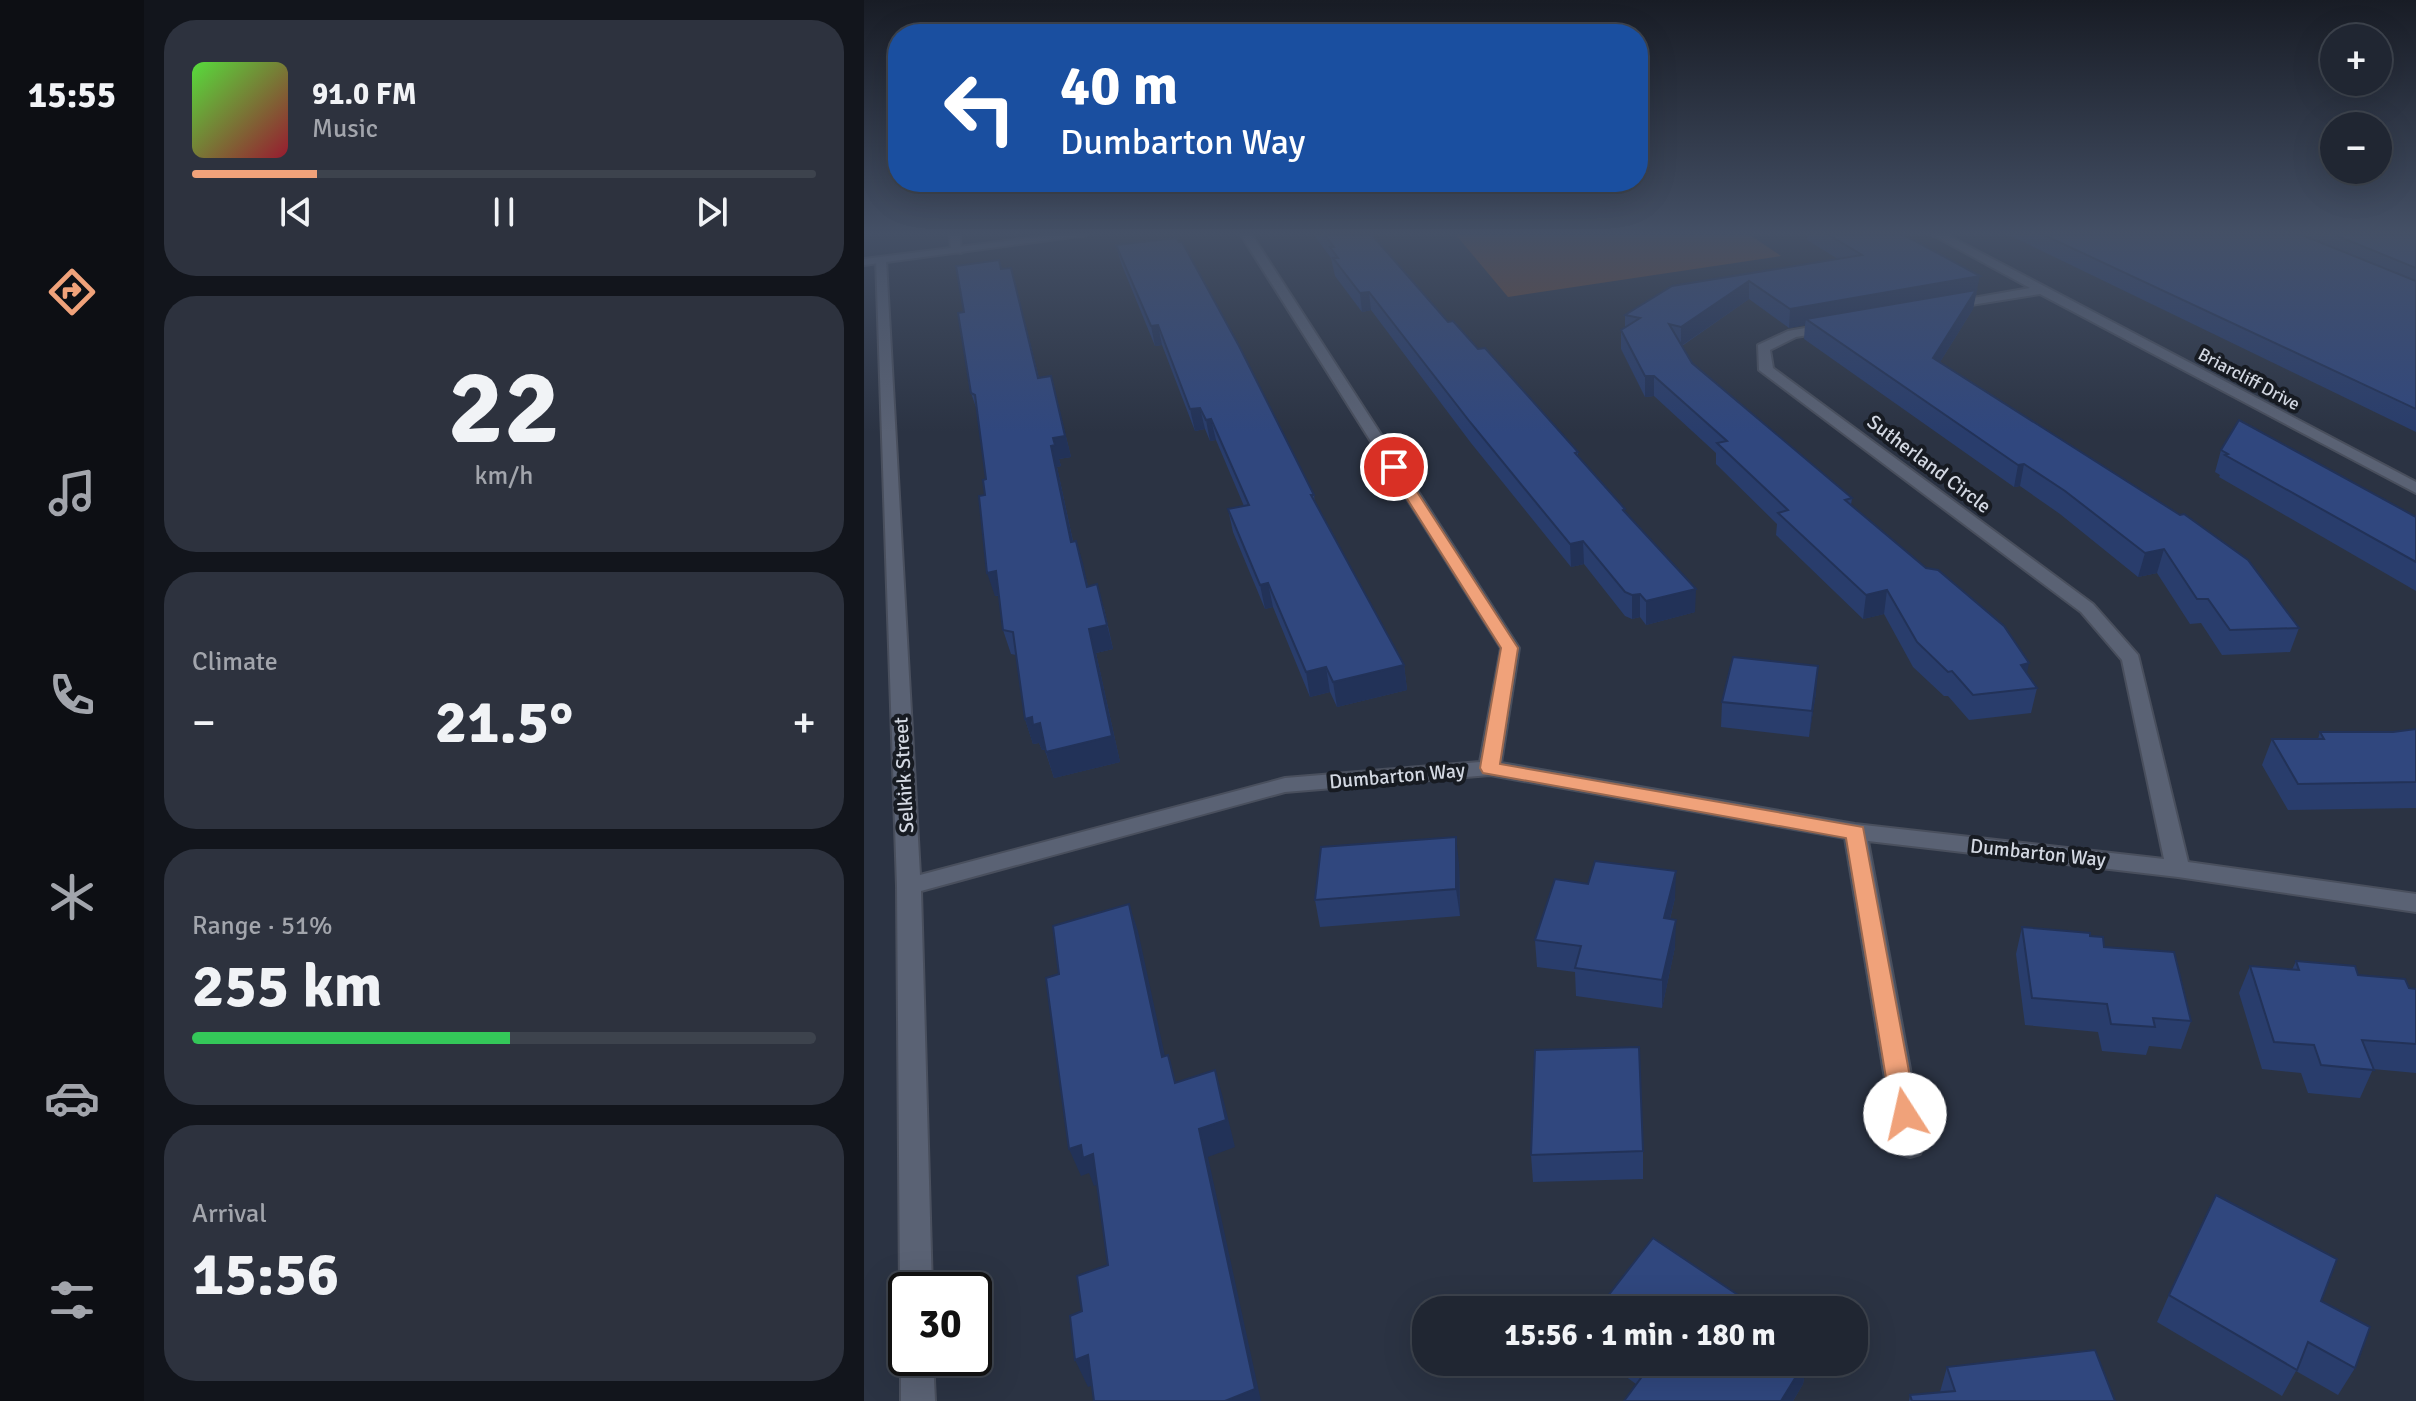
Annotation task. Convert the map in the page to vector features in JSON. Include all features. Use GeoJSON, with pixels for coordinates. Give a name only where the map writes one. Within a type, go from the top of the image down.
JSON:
{"type":"FeatureCollection","features":[{"type":"Feature","properties":{"kind":"street","name":"Selkirk Street"},"geometry":{"type":"LineString","coordinates":[[874,300],[909,886],[916,1272]]}},
{"type":"Feature","properties":{"kind":"street"},"geometry":{"type":"LineString","coordinates":[[1288,300],[1510,648],[1490,768]]}},
{"type":"Feature","properties":{"kind":"street"},"geometry":{"type":"LineString","coordinates":[[1933,309],[1982,300]]}},
{"type":"Feature","properties":{"kind":"street","name":"Briarcliff Drive"},"geometry":{"type":"LineString","coordinates":[[2061,300],[2416,488]]}},
{"type":"Feature","properties":{"kind":"street","name":"Sutherland Circle"},"geometry":{"type":"LineString","coordinates":[[1840,326],[1793,334],[1763,348],[1766,370],[2087,608],[2131,659],[2178,869]]}},
{"type":"Feature","properties":{"kind":"street","name":"Dumbarton Way"},"geometry":{"type":"LineString","coordinates":[[909,886],[1285,785],[1490,768],[1855,832],[2178,869],[2416,903]]}},
{"type":"Feature","properties":{"kind":"street"},"geometry":{"type":"LineString","coordinates":[[1855,832],[1910,1145]]}},
{"type":"Feature","properties":{"kind":"street"},"geometry":{"type":"LineString","coordinates":[[917,1376],[918,1401]]}},
{"type":"Feature","properties":{"kind":"building"},"geometry":{"type":"Polygon","coordinates":[[[962,300],[1019,300],[1038,378],[1051,376],[1065,436],[1053,438],[1055,445],[1051,446],[1071,542],[1076,541],[1087,587],[1097,584],[1107,625],[1089,629],[1112,736],[1046,752],[1040,723],[1033,725],[1032,717],[1025,719],[1013,632],[1003,630],[996,571],[987,573],[979,496],[985,495],[983,480],[986,479],[975,395],[971,393],[958,313],[964,312],[962,300]]]}},
{"type":"Feature","properties":{"kind":"building"},"geometry":{"type":"Polygon","coordinates":[[[1140,300],[1214,300],[1314,495],[1311,495],[1404,665],[1333,682],[1326,667],[1306,672],[1268,583],[1260,585],[1228,509],[1249,505],[1211,419],[1206,420],[1200,408],[1190,409],[1158,325],[1151,326],[1140,300]]]}},
{"type":"Feature","properties":{"kind":"building"},"geometry":{"type":"Polygon","coordinates":[[[1376,300],[1429,300],[1478,349],[1485,348],[1578,452],[1575,453],[1623,510],[1696,589],[1646,601],[1640,594],[1625,592],[1583,541],[1570,544],[1376,300]]]}},
{"type":"Feature","properties":{"kind":"building"},"geometry":{"type":"Polygon","coordinates":[[[1649,300],[1720,300],[1681,327],[1669,324],[1692,363],[1852,498],[1845,500],[1926,568],[1938,570],[2004,626],[2029,663],[2021,665],[2037,688],[1973,695],[1952,671],[1948,672],[1917,642],[1887,590],[1866,595],[1778,513],[1788,510],[1717,443],[1727,441],[1654,376],[1645,376],[1621,330],[1640,318],[1625,315],[1649,300]]]}},
{"type":"Feature","properties":{"kind":"building"},"geometry":{"type":"Polygon","coordinates":[[[1777,300],[1840,300],[1790,309],[1777,300]]]}},
{"type":"Feature","properties":{"kind":"building"},"geometry":{"type":"Polygon","coordinates":[[[1915,300],[1969,300],[1933,358],[2180,515],[2184,514],[2248,560],[2299,628],[2230,630],[2208,599],[2197,599],[2164,549],[2145,553],[2065,491],[2024,464],[2018,465],[1806,319],[1915,300]]]}},
{"type":"Feature","properties":{"kind":"building"},"geometry":{"type":"Polygon","coordinates":[[[2184,300],[2416,300],[2416,409],[2184,300]]]}},
{"type":"Feature","properties":{"kind":"building"},"geometry":{"type":"Polygon","coordinates":[[[2239,420],[2416,517],[2416,562],[2225,455],[2228,454],[2221,450],[2239,420]]]}},
{"type":"Feature","properties":{"kind":"building"},"geometry":{"type":"Polygon","coordinates":[[[1733,657],[1818,666],[1812,711],[1722,702],[1733,657]]]}},
{"type":"Feature","properties":{"kind":"building"},"geometry":{"type":"Polygon","coordinates":[[[2416,729],[2416,782],[2298,784],[2272,739],[2324,739],[2320,732],[2416,729]]]}},
{"type":"Feature","properties":{"kind":"building"},"geometry":{"type":"Polygon","coordinates":[[[1456,837],[1456,889],[1315,900],[1321,847],[1456,837]]]}},
{"type":"Feature","properties":{"kind":"building"},"geometry":{"type":"Polygon","coordinates":[[[1595,861],[1676,871],[1664,918],[1676,920],[1662,980],[1575,968],[1581,946],[1535,940],[1555,879],[1588,884],[1595,861]]]}},
{"type":"Feature","properties":{"kind":"building"},"geometry":{"type":"Polygon","coordinates":[[[1129,904],[1162,1057],[1168,1055],[1175,1083],[1215,1070],[1226,1120],[1199,1129],[1255,1389],[1225,1401],[1094,1401],[1088,1355],[1075,1360],[1070,1316],[1082,1311],[1077,1276],[1108,1265],[1093,1154],[1083,1158],[1081,1145],[1069,1149],[1046,978],[1059,974],[1053,926],[1129,904]]]}},
{"type":"Feature","properties":{"kind":"building"},"geometry":{"type":"Polygon","coordinates":[[[2022,927],[2090,933],[2090,936],[2103,937],[2104,947],[2174,952],[2191,1021],[2153,1018],[2155,1027],[2111,1024],[2107,1004],[2032,998],[2022,927]]]}},
{"type":"Feature","properties":{"kind":"building"},"geometry":{"type":"Polygon","coordinates":[[[2296,961],[2355,966],[2358,975],[2405,979],[2409,988],[2416,989],[2416,1044],[2362,1040],[2374,1070],[2321,1065],[2314,1045],[2274,1042],[2250,966],[2299,970],[2296,961]]]}},
{"type":"Feature","properties":{"kind":"building"},"geometry":{"type":"Polygon","coordinates":[[[1639,1047],[1643,1151],[1531,1155],[1535,1050],[1639,1047]]]}},
{"type":"Feature","properties":{"kind":"building"},"geometry":{"type":"Polygon","coordinates":[[[2216,1195],[2337,1259],[2321,1301],[2370,1327],[2355,1368],[2308,1342],[2297,1370],[2169,1295],[2216,1195]]]}},
{"type":"Feature","properties":{"kind":"building"},"geometry":{"type":"Polygon","coordinates":[[[1653,1238],[1738,1295],[1737,1296],[1608,1296],[1653,1238]]]}},
{"type":"Feature","properties":{"kind":"building"},"geometry":{"type":"Polygon","coordinates":[[[2095,1350],[2115,1401],[1912,1401],[1910,1395],[1955,1391],[1947,1367],[2095,1350]]]}},
{"type":"Feature","properties":{"kind":"building"},"geometry":{"type":"Polygon","coordinates":[[[1642,1376],[1796,1376],[1781,1401],[1624,1401],[1642,1376]]]}},
{"type":"Feature","properties":{"kind":"route"},"geometry":{"type":"LineString","coordinates":[[1394,467],[1510,648],[1490,768],[1855,832],[1905,1114]]}}]}
